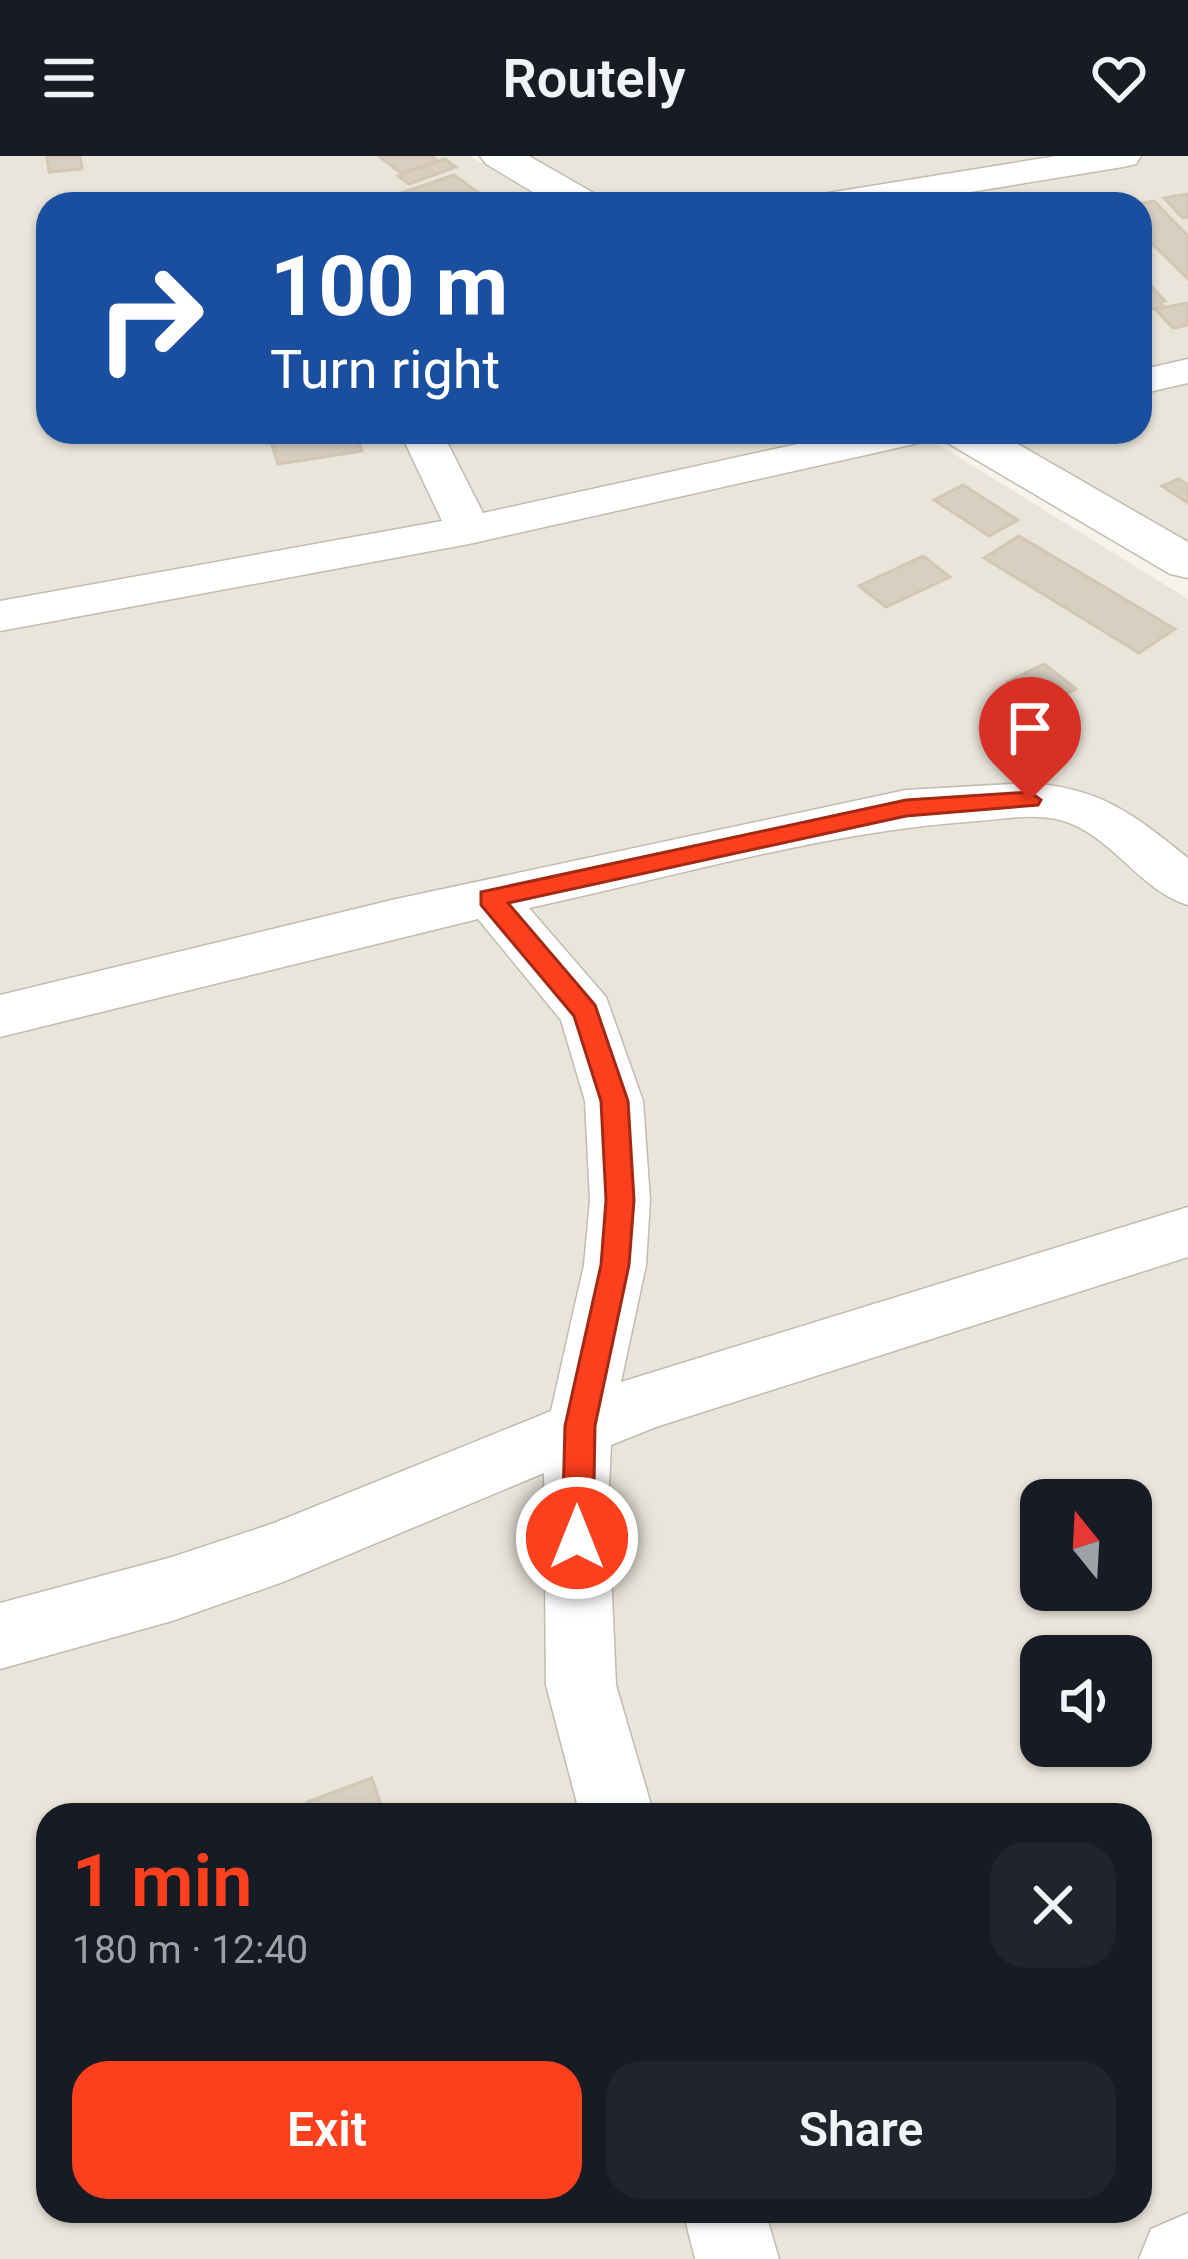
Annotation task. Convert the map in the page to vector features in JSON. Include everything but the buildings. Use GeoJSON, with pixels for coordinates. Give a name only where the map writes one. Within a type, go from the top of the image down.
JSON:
{"type":"FeatureCollection","features":[{"type":"Feature","properties":{"kind":"street"},"geometry":{"type":"LineString","coordinates":[[500,156],[562,192]]}},
{"type":"Feature","properties":{"kind":"street"},"geometry":{"type":"LineString","coordinates":[[896,192],[1123,156]]}},
{"type":"Feature","properties":{"kind":"street"},"geometry":{"type":"LineString","coordinates":[[1152,379],[1188,371]]}},
{"type":"Feature","properties":{"kind":"street"},"geometry":{"type":"LineString","coordinates":[[427,444],[469,530]]}},
{"type":"Feature","properties":{"kind":"street"},"geometry":{"type":"LineString","coordinates":[[0,616],[469,530],[856,444]]}},
{"type":"Feature","properties":{"kind":"street"},"geometry":{"type":"LineString","coordinates":[[983,444],[1188,563]]}},
{"type":"Feature","properties":{"kind":"street"},"geometry":{"type":"LineString","coordinates":[[1126,530],[1188,537]]}},
{"type":"Feature","properties":{"kind":"street"},"geometry":{"type":"LineString","coordinates":[[0,1016],[490,898],[906,808],[1030,800],[1069,803],[1110,823],[1188,886]]}},
{"type":"Feature","properties":{"kind":"street"},"geometry":{"type":"LineString","coordinates":[[490,898],[586,1012],[614,1101],[620,1200],[615,1265],[580,1426],[575,1504],[581,1685],[614,1803]]}},
{"type":"Feature","properties":{"kind":"street"},"geometry":{"type":"LineString","coordinates":[[0,1636],[172,1589],[283,1551],[580,1426],[1188,1232]]}},
{"type":"Feature","properties":{"kind":"street"},"geometry":{"type":"LineString","coordinates":[[727,2223],[737,2259]]}},
{"type":"Feature","properties":{"kind":"shaded area"},"geometry":{"type":"Polygon","coordinates":[[[0,156],[470,156],[528,192],[36,192],[36,444],[937,444],[1188,599],[1188,2259],[0,2259],[0,156]]]}},
{"type":"Feature","properties":{"kind":"shaded area"},"geometry":{"type":"Polygon","coordinates":[[[529,156],[1188,156],[1188,545],[1013,444],[1152,444],[1152,192],[589,192],[529,156]]]}},
{"type":"Feature","properties":{"kind":"route"},"geometry":{"type":"LineString","coordinates":[[577,1538],[580,1426],[615,1265],[620,1200],[614,1101],[586,1012],[490,898],[906,808],[1030,800]]}}]}
